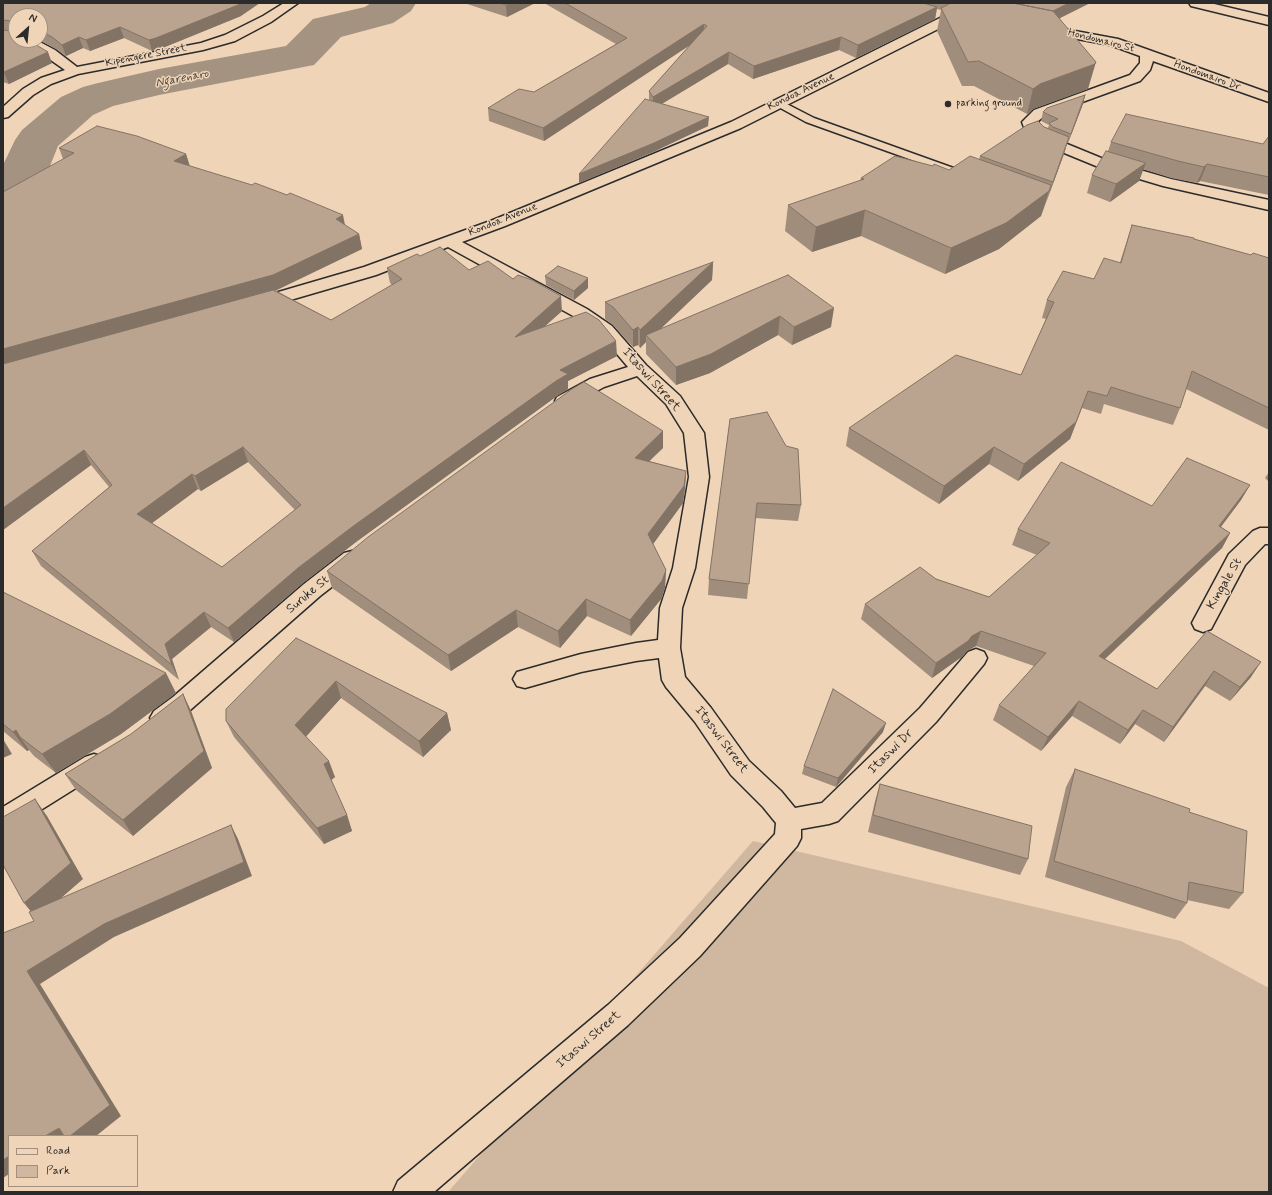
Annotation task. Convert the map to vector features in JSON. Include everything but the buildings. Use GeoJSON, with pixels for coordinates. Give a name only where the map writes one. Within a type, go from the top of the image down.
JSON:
{"type":"FeatureCollection","features":[{"type":"Feature","properties":{"kind":"street","name":"Kipengere Street"},"geometry":{"type":"LineString","coordinates":[[3,114],[28,92],[46,82],[76,71],[203,46],[230,38],[267,19],[292,3]]}},
{"type":"Feature","properties":{"kind":"street"},"geometry":{"type":"LineString","coordinates":[[1195,3],[1269,21]]}},
{"type":"Feature","properties":{"kind":"street","name":"Kondoa Avenue"},"geometry":{"type":"LineString","coordinates":[[244,308],[370,270],[499,223],[736,125],[878,55],[942,16],[978,9]]}},
{"type":"Feature","properties":{"kind":"street","name":"Hondomairo St"},"geometry":{"type":"LineString","coordinates":[[1030,26],[1113,42],[1146,54],[1147,63],[1143,70],[1135,78],[1040,113],[1029,122],[1030,127],[1045,140],[1101,163],[1168,183],[1269,205]]}},
{"type":"Feature","properties":{"kind":"street"},"geometry":{"type":"LineString","coordinates":[[41,48],[76,71]]}},
{"type":"Feature","properties":{"kind":"street","name":"Hondomairo Dr"},"geometry":{"type":"LineString","coordinates":[[1146,54],[1269,98]]}},
{"type":"Feature","properties":{"kind":"street","name":"Itaswi Street"},"geometry":{"type":"LineString","coordinates":[[409,1192],[612,1020],[690,946],[788,838],[789,820],[772,798],[740,768],[703,715],[674,680],[669,648],[671,608],[684,568],[699,477],[694,433],[673,400],[640,368],[606,330],[581,313],[449,241]]}},
{"type":"Feature","properties":{"kind":"street"},"geometry":{"type":"LineString","coordinates":[[547,414],[565,401],[597,384],[640,368]]}},
{"type":"Feature","properties":{"kind":"street","name":"Kingale St"},"geometry":{"type":"LineString","coordinates":[[1203,623],[1237,560],[1260,536],[1269,536]]}},
{"type":"Feature","properties":{"kind":"street","name":"Suruke St"},"geometry":{"type":"LineString","coordinates":[[144,733],[181,704],[312,590],[364,548]]}},
{"type":"Feature","properties":{"kind":"street"},"geometry":{"type":"LineString","coordinates":[[525,679],[580,664],[636,652],[669,648]]}},
{"type":"Feature","properties":{"kind":"street","name":"Itaswi Dr"},"geometry":{"type":"LineString","coordinates":[[789,820],[829,813],[928,715],[976,658]]}},
{"type":"Feature","properties":{"kind":"street"},"geometry":{"type":"LineString","coordinates":[[3,820],[112,754]]}},
{"type":"Feature","properties":{"kind":"lane"},"geometry":{"type":"LineString","coordinates":[[779,103],[810,120],[964,176]]}},
{"type":"Feature","properties":{"kind":"green space"},"geometry":{"type":"Polygon","coordinates":[[[753,841],[1181,941],[1269,988],[1269,1192],[448,1192],[753,841]]]}},
{"type":"Feature","properties":{"kind":"waterway","name":"Ngarenaro"},"geometry":{"type":"LineString","coordinates":[[3,204],[24,171],[38,140],[77,106],[98,96],[159,82],[299,56],[327,28],[379,15],[397,3]]}},
{"type":"Feature","properties":{"kind":"place","name":"parking ground"},"geometry":{"type":"Point","coordinates":[948,104]}}]}
